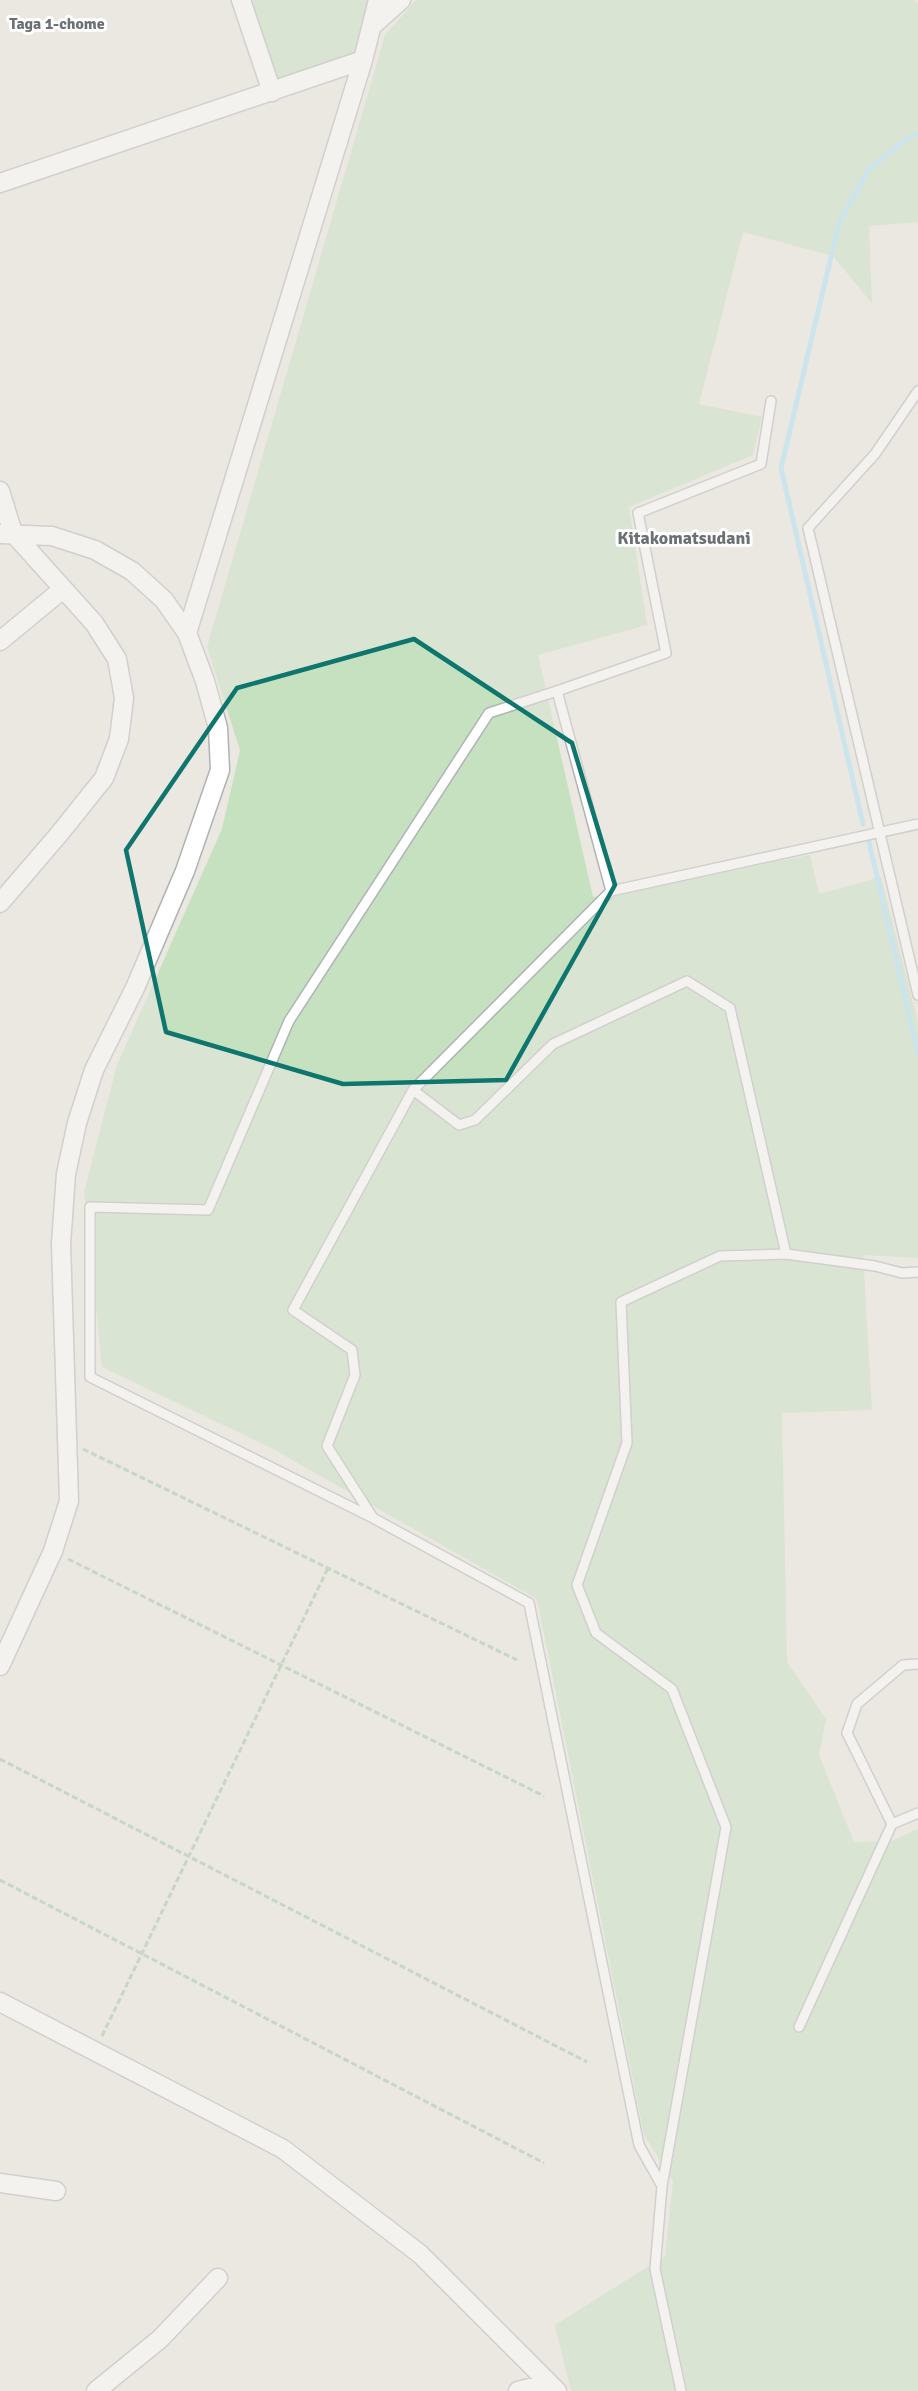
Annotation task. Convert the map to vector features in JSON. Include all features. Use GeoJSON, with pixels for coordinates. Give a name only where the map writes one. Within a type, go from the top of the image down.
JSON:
{"type":"FeatureCollection","features":[{"type":"Feature","properties":{"kind":"street"},"geometry":{"type":"LineString","coordinates":[[241,0],[272,92]]}},
{"type":"Feature","properties":{"kind":"street"},"geometry":{"type":"LineString","coordinates":[[187,633],[363,60],[378,0]]}},
{"type":"Feature","properties":{"kind":"street"},"geometry":{"type":"LineString","coordinates":[[372,26],[401,0]]}},
{"type":"Feature","properties":{"kind":"street"},"geometry":{"type":"LineString","coordinates":[[0,183],[363,60]]}},
{"type":"Feature","properties":{"kind":"street"},"geometry":{"type":"LineString","coordinates":[[0,491],[6,534],[63,588],[94,623],[117,659],[124,698],[119,739],[104,777],[0,903]]}},
{"type":"Feature","properties":{"kind":"street"},"geometry":{"type":"LineString","coordinates":[[0,1666],[53,1551],[69,1501],[61,1244],[66,1173],[77,1123],[94,1070],[135,988],[185,871],[220,770],[218,728],[205,681],[187,633],[164,600],[132,571],[95,550],[52,536],[6,534]]}},
{"type":"Feature","properties":{"kind":"street"},"geometry":{"type":"LineString","coordinates":[[0,641],[63,588]]}},
{"type":"Feature","properties":{"kind":"street"},"geometry":{"type":"LineString","coordinates":[[0,2002],[283,2149],[420,2254],[553,2387]]}},
{"type":"Feature","properties":{"kind":"street"},"geometry":{"type":"LineString","coordinates":[[0,2183],[56,2191]]}},
{"type":"Feature","properties":{"kind":"street"},"geometry":{"type":"LineString","coordinates":[[96,2391],[160,2339],[218,2278]]}},
{"type":"Feature","properties":{"kind":"street"},"geometry":{"type":"LineString","coordinates":[[518,2391],[553,2387]]}},
{"type":"Feature","properties":{"kind":"lane"},"geometry":{"type":"LineString","coordinates":[[918,391],[875,454],[808,528],[918,995]]}},
{"type":"Feature","properties":{"kind":"lane"},"geometry":{"type":"LineString","coordinates":[[662,2186],[639,2145],[529,1603],[374,1518],[90,1377],[90,1207],[208,1210],[289,1021],[489,713],[666,653],[638,513],[761,464],[771,401]]}},
{"type":"Feature","properties":{"kind":"lane"},"geometry":{"type":"LineString","coordinates":[[557,690],[610,891]]}},
{"type":"Feature","properties":{"kind":"lane"},"geometry":{"type":"LineString","coordinates":[[374,1518],[327,1446],[355,1375],[352,1350],[293,1310],[413,1090],[610,891],[918,824]]}},
{"type":"Feature","properties":{"kind":"lane"},"geometry":{"type":"LineString","coordinates":[[413,1090],[459,1125],[475,1120],[553,1044],[687,981],[730,1008],[786,1254]]}},
{"type":"Feature","properties":{"kind":"lane"},"geometry":{"type":"LineString","coordinates":[[681,2391],[655,2269],[662,2186],[726,1827],[672,1689],[596,1633],[577,1586],[627,1443],[621,1302],[720,1256],[786,1254],[875,1266],[902,1273],[918,1272]]}},
{"type":"Feature","properties":{"kind":"lane"},"geometry":{"type":"LineString","coordinates":[[891,1824],[847,1733],[857,1704],[903,1665],[918,1664]]}},
{"type":"Feature","properties":{"kind":"lane"},"geometry":{"type":"LineString","coordinates":[[799,2027],[891,1824],[918,1813]]}},
{"type":"Feature","properties":{"kind":"path"},"geometry":{"type":"LineString","coordinates":[[68,1441],[517,1660]]}},
{"type":"Feature","properties":{"kind":"path"},"geometry":{"type":"LineString","coordinates":[[53,1551],[544,1796]]}},
{"type":"Feature","properties":{"kind":"path"},"geometry":{"type":"LineString","coordinates":[[94,2051],[328,1568]]}},
{"type":"Feature","properties":{"kind":"path"},"geometry":{"type":"LineString","coordinates":[[0,1759],[587,2062]]}},
{"type":"Feature","properties":{"kind":"path"},"geometry":{"type":"LineString","coordinates":[[0,1880],[544,2163]]}},
{"type":"Feature","properties":{"kind":"highlighted area"},"geometry":{"type":"Polygon","coordinates":[[[414,639],[572,743],[615,885],[506,1080],[343,1084],[166,1032],[126,850],[237,688],[414,639]]]}},
{"type":"Feature","properties":{"kind":"green space"},"geometry":{"type":"Polygon","coordinates":[[[241,0],[378,0],[363,60],[272,92],[241,0]]]}},
{"type":"Feature","properties":{"kind":"green space"},"geometry":{"type":"Polygon","coordinates":[[[416,0],[914,0],[918,3],[918,222],[869,226],[872,303],[833,256],[743,232],[699,404],[762,417],[753,455],[629,507],[647,625],[538,655],[593,897],[810,855],[819,894],[881,877],[918,1022],[918,1258],[863,1255],[872,1410],[782,1413],[787,1662],[826,1719],[819,1755],[854,1842],[891,1841],[918,1829],[918,2391],[571,2391],[555,2325],[665,2256],[673,2181],[644,2135],[537,1599],[273,1449],[102,1367],[84,1192],[117,1065],[222,829],[240,750],[207,647],[385,35],[416,0]]]}},
{"type":"Feature","properties":{"kind":"waterway"},"geometry":{"type":"LineString","coordinates":[[863,824],[781,468],[839,223],[869,169],[905,140],[918,134]]}},
{"type":"Feature","properties":{"kind":"waterway"},"geometry":{"type":"LineString","coordinates":[[869,842],[918,1054]]}},
{"type":"Feature","properties":{"kind":"district","name":"Taga 1-chome"},"geometry":{"type":"Point","coordinates":[57,23]}},
{"type":"Feature","properties":{"kind":"district","name":"Kitakomatsudani"},"geometry":{"type":"Point","coordinates":[684,538]}}]}
